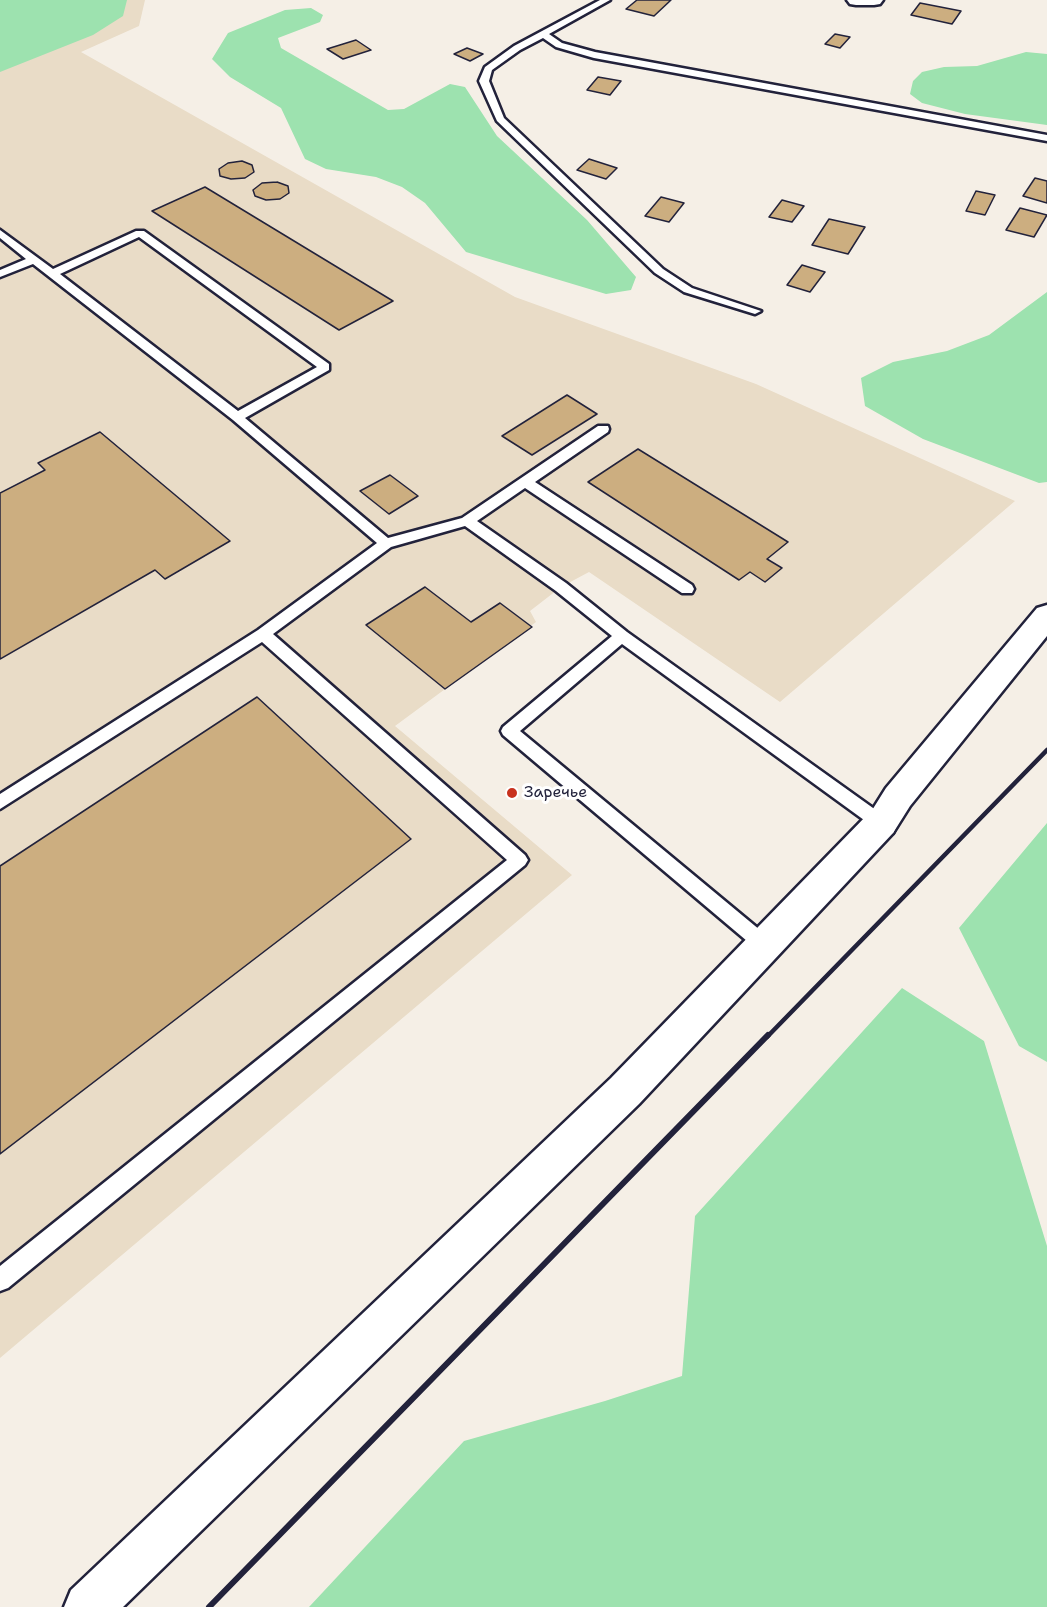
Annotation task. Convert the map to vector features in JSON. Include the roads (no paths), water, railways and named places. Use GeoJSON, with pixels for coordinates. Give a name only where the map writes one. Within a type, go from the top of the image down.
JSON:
{"type":"FeatureCollection","features":[{"type":"Feature","properties":{"kind":"street"},"geometry":{"type":"LineString","coordinates":[[856,0],[874,0]]}},
{"type":"Feature","properties":{"kind":"street"},"geometry":{"type":"LineString","coordinates":[[88,1607],[625,1091],[766,946],[881,823],[898,797],[1047,616]]}},
{"type":"Feature","properties":{"kind":"lane"},"geometry":{"type":"LineString","coordinates":[[606,0],[517,48],[488,69],[484,81],[500,119],[659,272],[688,290],[755,311]]}},
{"type":"Feature","properties":{"kind":"lane"},"geometry":{"type":"LineString","coordinates":[[543,34],[559,45],[594,55],[1047,138]]}},
{"type":"Feature","properties":{"kind":"lane"},"geometry":{"type":"LineString","coordinates":[[0,232],[237,417],[386,543]]}},
{"type":"Feature","properties":{"kind":"lane"},"geometry":{"type":"LineString","coordinates":[[53,273],[141,233],[325,367],[237,417]]}},
{"type":"Feature","properties":{"kind":"lane"},"geometry":{"type":"LineString","coordinates":[[0,274],[35,259]]}},
{"type":"Feature","properties":{"kind":"lane"},"geometry":{"type":"LineString","coordinates":[[0,802],[263,634],[386,543],[467,521],[603,429]]}},
{"type":"Feature","properties":{"kind":"lane"},"geometry":{"type":"LineString","coordinates":[[525,482],[687,589]]}},
{"type":"Feature","properties":{"kind":"lane"},"geometry":{"type":"LineString","coordinates":[[467,521],[561,587],[622,636],[881,823]]}},
{"type":"Feature","properties":{"kind":"lane"},"geometry":{"type":"LineString","coordinates":[[0,1280],[519,860],[263,634]]}},
{"type":"Feature","properties":{"kind":"lane"},"geometry":{"type":"LineString","coordinates":[[622,636],[509,731],[766,946]]}},
{"type":"Feature","properties":{"kind":"railway"},"geometry":{"type":"LineString","coordinates":[[767,1037],[1047,750]]}},
{"type":"Feature","properties":{"kind":"railway"},"geometry":{"type":"LineString","coordinates":[[209,1607],[768,1035]]}},
{"type":"Feature","properties":{"kind":"place","name":"Заречье"},"geometry":{"type":"Point","coordinates":[512,793]}}]}
